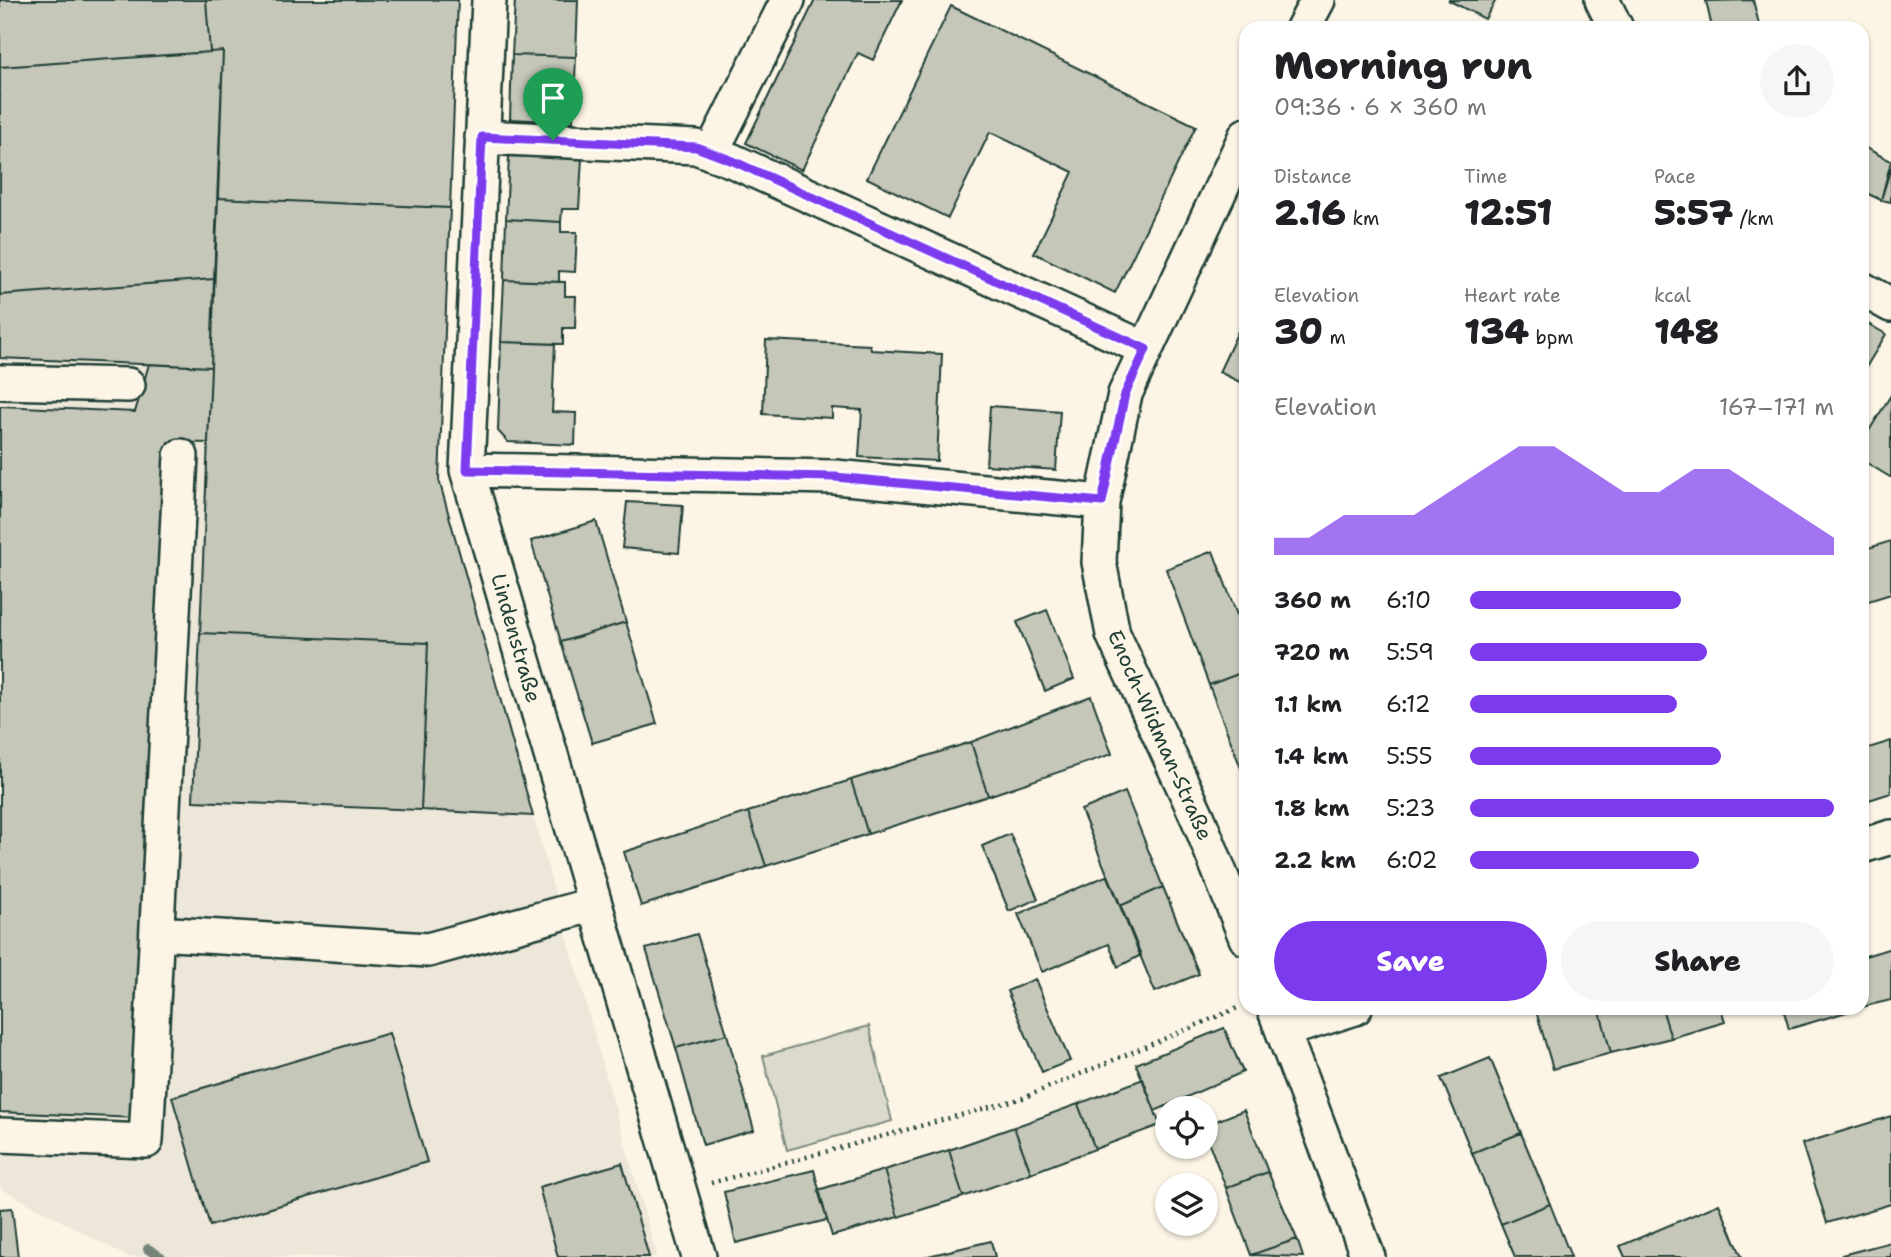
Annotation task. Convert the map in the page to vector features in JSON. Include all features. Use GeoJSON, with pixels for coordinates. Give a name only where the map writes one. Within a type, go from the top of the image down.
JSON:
{"type":"FeatureCollection","features":[{"type":"Feature","properties":{"kind":"street","name":"Lindenstraße"},"geometry":{"type":"LineString","coordinates":[[489,0],[467,470],[699,1257]]}},
{"type":"Feature","properties":{"kind":"street"},"geometry":{"type":"LineString","coordinates":[[711,153],[788,0]]}},
{"type":"Feature","properties":{"kind":"street"},"geometry":{"type":"LineString","coordinates":[[1307,21],[1318,0]]}},
{"type":"Feature","properties":{"kind":"street"},"geometry":{"type":"LineString","coordinates":[[1602,0],[1612,21]]}},
{"type":"Feature","properties":{"kind":"street"},"geometry":{"type":"LineString","coordinates":[[482,137],[696,147],[1146,349]]}},
{"type":"Feature","properties":{"kind":"street","name":"Enoch-Widman-Straße"},"geometry":{"type":"LineString","coordinates":[[1239,150],[1125,394],[1102,502],[1099,562],[1113,634],[1198,818],[1239,920]]}},
{"type":"Feature","properties":{"kind":"street"},"geometry":{"type":"LineString","coordinates":[[1869,293],[1891,305]]}},
{"type":"Feature","properties":{"kind":"street"},"geometry":{"type":"LineString","coordinates":[[0,382],[128,385]]}},
{"type":"Feature","properties":{"kind":"street"},"geometry":{"type":"LineString","coordinates":[[0,1135],[146,1142],[181,456]]}},
{"type":"Feature","properties":{"kind":"street"},"geometry":{"type":"LineString","coordinates":[[467,470],[835,477],[1102,502]]}},
{"type":"Feature","properties":{"kind":"street"},"geometry":{"type":"LineString","coordinates":[[1869,844],[1891,837]]}},
{"type":"Feature","properties":{"kind":"street"},"geometry":{"type":"LineString","coordinates":[[157,933],[428,950],[595,904]]}},
{"type":"Feature","properties":{"kind":"street"},"geometry":{"type":"LineString","coordinates":[[1307,1015],[1279,1019],[1368,1257]]}},
{"type":"Feature","properties":{"kind":"path"},"geometry":{"type":"LineString","coordinates":[[680,1191],[1023,1098],[1239,1007]]}},
{"type":"Feature","properties":{"kind":"shaded area"},"geometry":{"type":"Polygon","coordinates":[[[0,0],[458,0],[439,480],[657,1257],[128,1257],[0,1188],[0,0]]]}},
{"type":"Feature","properties":{"kind":"shaded area"},"geometry":{"type":"Polygon","coordinates":[[[869,1026],[892,1121],[787,1150],[763,1056],[869,1026]]]}},
{"type":"Feature","properties":{"kind":"building"},"geometry":{"type":"Polygon","coordinates":[[[0,0],[206,0],[210,52],[0,67],[0,0]]]}},
{"type":"Feature","properties":{"kind":"building"},"geometry":{"type":"Polygon","coordinates":[[[206,0],[458,0],[450,208],[218,198],[223,51],[210,52],[206,0]]]}},
{"type":"Feature","properties":{"kind":"building"},"geometry":{"type":"Polygon","coordinates":[[[515,0],[578,0],[576,57],[512,55],[515,0]]]}},
{"type":"Feature","properties":{"kind":"building"},"geometry":{"type":"Polygon","coordinates":[[[815,0],[902,0],[873,60],[858,53],[802,170],[746,143],[815,0]]]}},
{"type":"Feature","properties":{"kind":"building"},"geometry":{"type":"Polygon","coordinates":[[[1448,0],[1496,0],[1485,19],[1448,0]]]}},
{"type":"Feature","properties":{"kind":"building"},"geometry":{"type":"Polygon","coordinates":[[[1753,0],[1758,21],[1710,21],[1706,1],[1753,0]]]}},
{"type":"Feature","properties":{"kind":"building"},"geometry":{"type":"Polygon","coordinates":[[[951,6],[1196,126],[1115,293],[1034,253],[1073,172],[990,132],[948,218],[867,178],[951,6]]]}},
{"type":"Feature","properties":{"kind":"building"},"geometry":{"type":"Polygon","coordinates":[[[223,51],[214,279],[0,295],[0,67],[223,51]]]}},
{"type":"Feature","properties":{"kind":"building"},"geometry":{"type":"Polygon","coordinates":[[[512,55],[576,57],[573,122],[510,119],[512,55]]]}},
{"type":"Feature","properties":{"kind":"building"},"geometry":{"type":"Polygon","coordinates":[[[1869,150],[1891,161],[1881,200],[1869,194],[1869,150]]]}},
{"type":"Feature","properties":{"kind":"building"},"geometry":{"type":"Polygon","coordinates":[[[509,156],[582,158],[579,209],[562,209],[561,222],[506,219],[509,156]]]}},
{"type":"Feature","properties":{"kind":"building"},"geometry":{"type":"Polygon","coordinates":[[[1891,167],[1891,202],[1881,200],[1891,167]]]}},
{"type":"Feature","properties":{"kind":"building"},"geometry":{"type":"Polygon","coordinates":[[[218,198],[450,208],[439,480],[533,816],[421,810],[428,643],[200,633],[218,198]]]}},
{"type":"Feature","properties":{"kind":"building"},"geometry":{"type":"Polygon","coordinates":[[[506,219],[561,222],[561,232],[577,232],[575,272],[559,271],[559,282],[504,280],[506,219]]]}},
{"type":"Feature","properties":{"kind":"building"},"geometry":{"type":"Polygon","coordinates":[[[214,279],[211,367],[0,358],[0,295],[214,279]]]}},
{"type":"Feature","properties":{"kind":"building"},"geometry":{"type":"Polygon","coordinates":[[[504,280],[565,282],[565,296],[576,296],[575,328],[563,328],[563,344],[501,342],[504,280]]]}},
{"type":"Feature","properties":{"kind":"building"},"geometry":{"type":"Polygon","coordinates":[[[1869,324],[1886,334],[1869,362],[1869,324]]]}},
{"type":"Feature","properties":{"kind":"building"},"geometry":{"type":"Polygon","coordinates":[[[1239,329],[1239,382],[1219,372],[1239,329]]]}},
{"type":"Feature","properties":{"kind":"building"},"geometry":{"type":"Polygon","coordinates":[[[766,340],[870,345],[871,350],[942,354],[937,461],[859,457],[862,410],[832,408],[832,418],[763,414],[766,340]]]}},
{"type":"Feature","properties":{"kind":"building"},"geometry":{"type":"Polygon","coordinates":[[[501,342],[555,344],[552,412],[576,413],[575,445],[508,442],[498,431],[501,342]]]}},
{"type":"Feature","properties":{"kind":"building"},"geometry":{"type":"Polygon","coordinates":[[[149,364],[211,367],[208,443],[168,442],[136,1118],[0,1112],[0,406],[135,412],[149,364]]]}},
{"type":"Feature","properties":{"kind":"building"},"geometry":{"type":"Polygon","coordinates":[[[1891,395],[1891,477],[1869,464],[1869,431],[1891,395]]]}},
{"type":"Feature","properties":{"kind":"building"},"geometry":{"type":"Polygon","coordinates":[[[990,406],[1060,411],[1056,470],[986,465],[990,406]]]}},
{"type":"Feature","properties":{"kind":"building"},"geometry":{"type":"Polygon","coordinates":[[[627,502],[683,505],[679,553],[622,548],[627,502]]]}},
{"type":"Feature","properties":{"kind":"building"},"geometry":{"type":"Polygon","coordinates":[[[596,521],[626,622],[561,642],[531,541],[596,521]]]}},
{"type":"Feature","properties":{"kind":"building"},"geometry":{"type":"Polygon","coordinates":[[[1891,541],[1891,594],[1869,601],[1869,548],[1891,541]]]}},
{"type":"Feature","properties":{"kind":"building"},"geometry":{"type":"Polygon","coordinates":[[[1213,551],[1239,620],[1239,674],[1209,685],[1166,569],[1213,551]]]}},
{"type":"Feature","properties":{"kind":"building"},"geometry":{"type":"Polygon","coordinates":[[[1047,610],[1074,679],[1045,691],[1017,622],[1047,610]]]}},
{"type":"Feature","properties":{"kind":"building"},"geometry":{"type":"Polygon","coordinates":[[[626,622],[657,724],[592,743],[561,642],[626,622]]]}},
{"type":"Feature","properties":{"kind":"building"},"geometry":{"type":"Polygon","coordinates":[[[200,633],[428,643],[421,810],[193,801],[200,633]]]}},
{"type":"Feature","properties":{"kind":"building"},"geometry":{"type":"Polygon","coordinates":[[[1239,674],[1239,763],[1209,685],[1239,674]]]}},
{"type":"Feature","properties":{"kind":"building"},"geometry":{"type":"Polygon","coordinates":[[[1091,696],[1112,754],[988,796],[971,742],[1091,696]]]}},
{"type":"Feature","properties":{"kind":"building"},"geometry":{"type":"Polygon","coordinates":[[[1891,741],[1891,793],[1869,800],[1869,748],[1891,741]]]}},
{"type":"Feature","properties":{"kind":"building"},"geometry":{"type":"Polygon","coordinates":[[[971,742],[988,796],[868,834],[851,780],[971,742]]]}},
{"type":"Feature","properties":{"kind":"building"},"geometry":{"type":"Polygon","coordinates":[[[851,780],[868,834],[766,866],[748,812],[851,780]]]}},
{"type":"Feature","properties":{"kind":"building"},"geometry":{"type":"Polygon","coordinates":[[[1125,792],[1163,887],[1120,906],[1081,810],[1125,792]]]}},
{"type":"Feature","properties":{"kind":"building"},"geometry":{"type":"Polygon","coordinates":[[[748,812],[766,866],[641,906],[624,852],[748,812]]]}},
{"type":"Feature","properties":{"kind":"building"},"geometry":{"type":"Polygon","coordinates":[[[1010,834],[1038,899],[1009,911],[982,846],[1010,834]]]}},
{"type":"Feature","properties":{"kind":"building"},"geometry":{"type":"Polygon","coordinates":[[[1108,875],[1141,955],[1118,967],[1109,944],[1042,972],[1018,914],[1108,875]]]}},
{"type":"Feature","properties":{"kind":"building"},"geometry":{"type":"Polygon","coordinates":[[[1163,887],[1199,974],[1155,992],[1120,906],[1163,887]]]}},
{"type":"Feature","properties":{"kind":"building"},"geometry":{"type":"Polygon","coordinates":[[[697,934],[727,1034],[676,1048],[646,949],[697,934]]]}},
{"type":"Feature","properties":{"kind":"building"},"geometry":{"type":"Polygon","coordinates":[[[1891,948],[1891,1000],[1869,1005],[1869,955],[1891,948]]]}},
{"type":"Feature","properties":{"kind":"building"},"geometry":{"type":"Polygon","coordinates":[[[1035,979],[1070,1061],[1042,1072],[1007,991],[1035,979]]]}},
{"type":"Feature","properties":{"kind":"building"},"geometry":{"type":"Polygon","coordinates":[[[1537,1015],[1601,1015],[1611,1053],[1553,1069],[1537,1015]]]}},
{"type":"Feature","properties":{"kind":"building"},"geometry":{"type":"Polygon","coordinates":[[[1601,1015],[1664,1015],[1671,1038],[1611,1053],[1601,1015]]]}},
{"type":"Feature","properties":{"kind":"building"},"geometry":{"type":"Polygon","coordinates":[[[1664,1015],[1723,1015],[1725,1022],[1671,1038],[1664,1015]]]}},
{"type":"Feature","properties":{"kind":"building"},"geometry":{"type":"Polygon","coordinates":[[[1785,1015],[1837,1015],[1789,1029],[1785,1015]]]}},
{"type":"Feature","properties":{"kind":"building"},"geometry":{"type":"Polygon","coordinates":[[[1224,1028],[1243,1072],[1189,1096],[1155,1096],[1155,1111],[1136,1064],[1224,1028]]]}},
{"type":"Feature","properties":{"kind":"building"},"geometry":{"type":"Polygon","coordinates":[[[389,1033],[427,1162],[210,1226],[172,1097],[389,1033]]]}},
{"type":"Feature","properties":{"kind":"building"},"geometry":{"type":"Polygon","coordinates":[[[727,1034],[754,1130],[703,1145],[676,1048],[727,1034]]]}},
{"type":"Feature","properties":{"kind":"building"},"geometry":{"type":"Polygon","coordinates":[[[1490,1058],[1521,1133],[1472,1153],[1441,1078],[1490,1058]]]}},
{"type":"Feature","properties":{"kind":"building"},"geometry":{"type":"Polygon","coordinates":[[[1143,1079],[1155,1111],[1155,1127],[1095,1149],[1078,1104],[1143,1079]]]}},
{"type":"Feature","properties":{"kind":"building"},"geometry":{"type":"Polygon","coordinates":[[[1078,1104],[1095,1149],[1031,1173],[1014,1127],[1078,1104]]]}},
{"type":"Feature","properties":{"kind":"building"},"geometry":{"type":"Polygon","coordinates":[[[1244,1110],[1268,1172],[1226,1188],[1215,1159],[1218,1159],[1218,1120],[1244,1110]]]}},
{"type":"Feature","properties":{"kind":"building"},"geometry":{"type":"Polygon","coordinates":[[[1891,1116],[1891,1204],[1827,1223],[1802,1144],[1891,1116]]]}},
{"type":"Feature","properties":{"kind":"building"},"geometry":{"type":"Polygon","coordinates":[[[1014,1127],[1031,1173],[963,1197],[949,1150],[1014,1127]]]}},
{"type":"Feature","properties":{"kind":"building"},"geometry":{"type":"Polygon","coordinates":[[[1521,1133],[1550,1204],[1501,1224],[1472,1153],[1521,1133]]]}},
{"type":"Feature","properties":{"kind":"building"},"geometry":{"type":"Polygon","coordinates":[[[949,1150],[963,1197],[898,1217],[884,1170],[949,1150]]]}},
{"type":"Feature","properties":{"kind":"building"},"geometry":{"type":"Polygon","coordinates":[[[622,1163],[649,1257],[558,1257],[539,1187],[622,1163]]]}},
{"type":"Feature","properties":{"kind":"building"},"geometry":{"type":"Polygon","coordinates":[[[814,1170],[827,1220],[736,1243],[724,1192],[814,1170]]]}},
{"type":"Feature","properties":{"kind":"building"},"geometry":{"type":"Polygon","coordinates":[[[884,1170],[898,1217],[832,1236],[818,1190],[884,1170]]]}},
{"type":"Feature","properties":{"kind":"building"},"geometry":{"type":"Polygon","coordinates":[[[1268,1172],[1297,1239],[1251,1255],[1226,1188],[1268,1172]]]}},
{"type":"Feature","properties":{"kind":"building"},"geometry":{"type":"Polygon","coordinates":[[[1550,1204],[1571,1257],[1515,1257],[1501,1224],[1550,1204]]]}},
{"type":"Feature","properties":{"kind":"building"},"geometry":{"type":"Polygon","coordinates":[[[1719,1204],[1742,1257],[1625,1257],[1620,1246],[1719,1204]]]}},
{"type":"Feature","properties":{"kind":"building"},"geometry":{"type":"Polygon","coordinates":[[[12,1208],[18,1257],[0,1257],[0,1209],[12,1208]]]}},
{"type":"Feature","properties":{"kind":"building"},"geometry":{"type":"Polygon","coordinates":[[[1297,1239],[1303,1257],[1251,1255],[1297,1239]]]}},
{"type":"Feature","properties":{"kind":"building"},"geometry":{"type":"Polygon","coordinates":[[[991,1241],[995,1257],[924,1257],[991,1241]]]}},
{"type":"Feature","properties":{"kind":"building"},"geometry":{"type":"Polygon","coordinates":[[[1891,1242],[1891,1257],[1842,1255],[1891,1242]]]}},
{"type":"Feature","properties":{"kind":"waterway"},"geometry":{"type":"LineString","coordinates":[[148,1249],[161,1257]]}},
{"type":"Feature","properties":{"kind":"route"},"geometry":{"type":"LineString","coordinates":[[482,137],[553,140],[696,147],[733,161],[1146,349],[1125,394],[1102,502],[835,477],[467,470],[482,137]]}}]}
